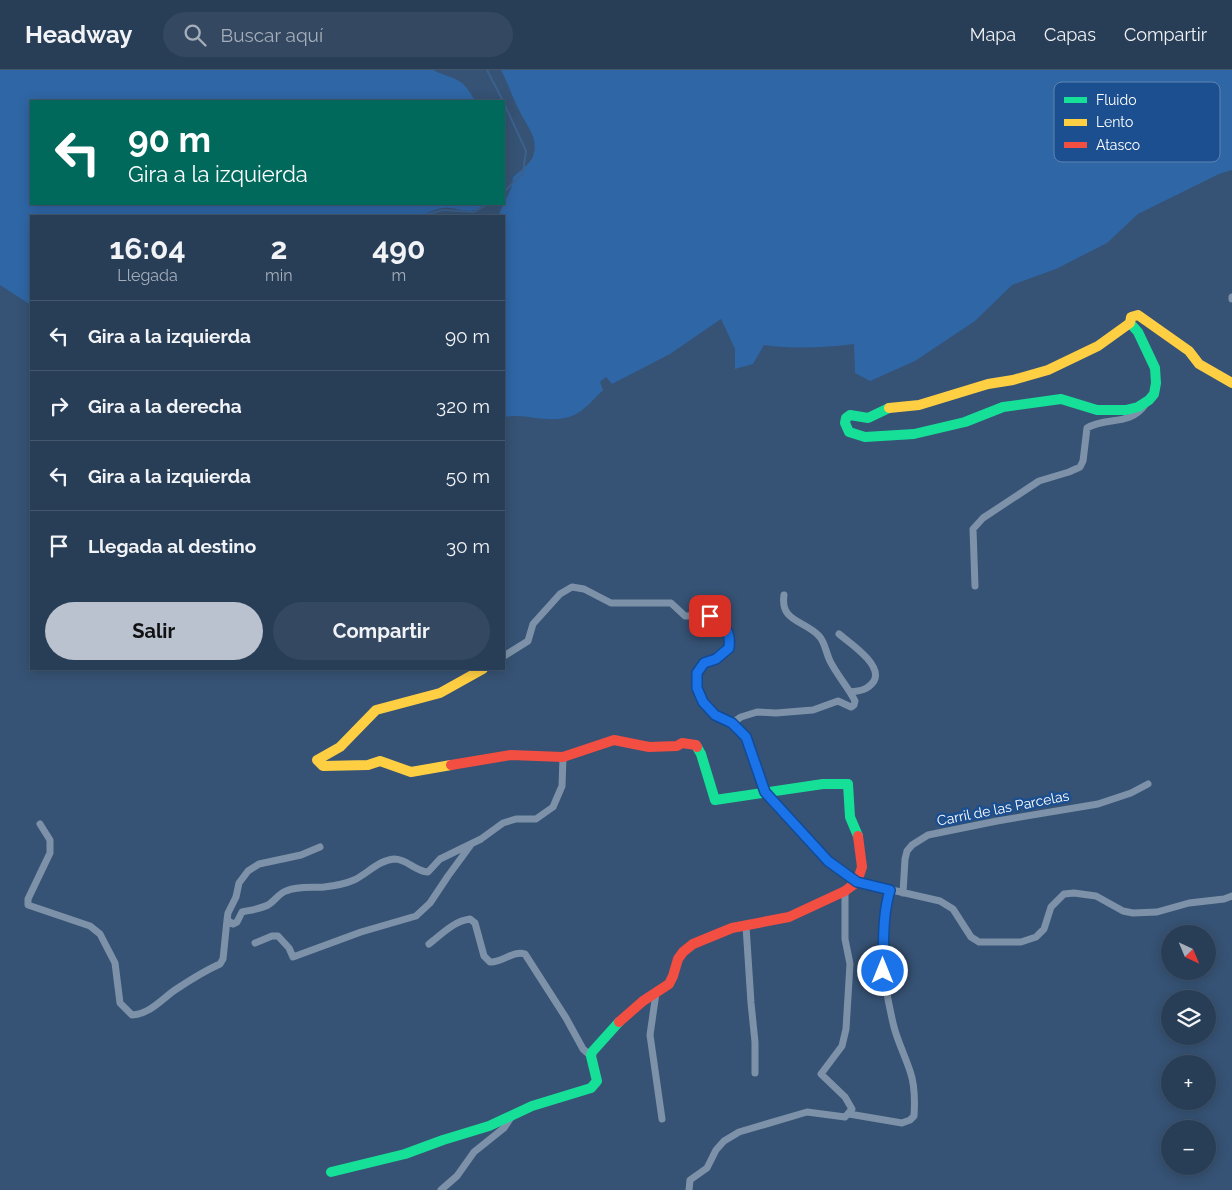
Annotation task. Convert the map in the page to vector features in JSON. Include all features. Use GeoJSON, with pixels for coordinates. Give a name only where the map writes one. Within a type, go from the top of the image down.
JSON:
{"type":"FeatureCollection","features":[{"type":"Feature","properties":{"kind":"street"},"geometry":{"type":"LineString","coordinates":[[1149,400],[1138,407],[1126,410],[1097,410],[1061,399],[1003,407],[965,422],[914,434],[865,438],[849,432],[845,423],[846,418],[850,415],[868,418],[892,407],[919,405],[988,384],[1013,380],[1048,370],[1098,346],[1130,323],[1132,317],[1138,315],[1189,351],[1199,364],[1232,383]]}},
{"type":"Feature","properties":{"kind":"street"},"geometry":{"type":"LineString","coordinates":[[975,586],[973,529],[983,518],[1039,481],[1080,467],[1083,461],[1087,428],[1093,424],[1125,420],[1140,412],[1154,394],[1156,383],[1155,368],[1138,332],[1130,323]]}},
{"type":"Feature","properties":{"kind":"street"},"geometry":{"type":"LineString","coordinates":[[505,655],[528,641],[533,624],[560,594],[572,587],[584,589],[611,603],[671,603],[685,616],[704,614],[710,616],[728,631],[729,648],[716,659],[704,663],[697,673],[697,688],[703,702],[715,715],[732,723],[746,737],[765,792],[828,861],[857,882],[940,901],[953,909],[971,937],[979,942],[1028,941],[1040,934],[1044,929],[1051,907],[1064,894],[1074,892],[1096,896],[1123,911],[1133,913],[1157,912],[1232,896]]}},
{"type":"Feature","properties":{"kind":"street"},"geometry":{"type":"LineString","coordinates":[[732,723],[757,712],[776,713],[813,710],[838,701],[851,707],[854,705],[855,701],[830,662],[821,638],[809,628],[788,616],[784,609],[784,595]]}},
{"type":"Feature","properties":{"kind":"street"},"geometry":{"type":"LineString","coordinates":[[839,634],[870,661],[876,671],[876,678],[864,690],[850,692]]}},
{"type":"Feature","properties":{"kind":"street"},"geometry":{"type":"LineString","coordinates":[[481,670],[440,693],[376,710],[340,747],[317,760],[323,766],[368,765],[380,761],[411,772],[511,755],[534,757],[563,756],[614,740],[649,747],[677,746],[682,743],[696,745],[701,754],[715,800],[823,784],[848,784],[850,817],[857,832],[862,866],[857,882],[845,891],[786,918],[715,934],[689,946],[677,960],[672,980],[664,988],[644,1000],[612,1028],[591,1056]]}},
{"type":"Feature","properties":{"kind":"street"},"geometry":{"type":"LineString","coordinates":[[227,920],[233,924],[242,912],[269,904],[285,891],[305,887],[326,887],[353,880],[391,859],[408,862],[420,872],[428,872],[440,859],[481,839],[503,822],[516,819],[536,819],[553,808],[562,786],[563,756]]}},
{"type":"Feature","properties":{"kind":"street","name":"Carril de las Parcelas"},"geometry":{"type":"LineString","coordinates":[[903,893],[907,851],[912,845],[928,835],[1098,804],[1131,793],[1148,784]]}},
{"type":"Feature","properties":{"kind":"street"},"geometry":{"type":"LineString","coordinates":[[40,824],[50,840],[50,853],[28,900],[28,905],[90,926],[100,934],[115,963],[120,1003],[132,1015],[139,1015],[156,1005],[173,991],[220,964],[223,959],[228,913],[236,897],[239,883],[248,871],[259,864],[301,855],[320,847]]}},
{"type":"Feature","properties":{"kind":"street"},"geometry":{"type":"LineString","coordinates":[[255,944],[272,936],[278,936],[286,944],[293,957],[361,932],[416,916],[430,904],[472,844]]}},
{"type":"Feature","properties":{"kind":"street"},"geometry":{"type":"LineString","coordinates":[[849,1114],[902,1123],[914,1116],[912,1079],[894,1029],[884,985],[882,934],[890,890]]}},
{"type":"Feature","properties":{"kind":"street"},"geometry":{"type":"LineString","coordinates":[[689,1190],[690,1180],[707,1168],[716,1150],[724,1141],[739,1132],[807,1112],[845,1117],[852,1109],[845,1097],[821,1074],[842,1046],[846,1029],[850,964],[845,939],[845,891]]}},
{"type":"Feature","properties":{"kind":"street"},"geometry":{"type":"LineString","coordinates":[[331,1172],[405,1154],[489,1126],[532,1106],[580,1093],[595,1086],[597,1077],[591,1056],[583,1049],[566,1018],[525,954],[518,953],[499,961],[490,962],[484,956],[475,923],[470,919],[462,920],[455,924],[429,944]]}},
{"type":"Feature","properties":{"kind":"street"},"geometry":{"type":"LineString","coordinates":[[746,926],[751,1003],[756,1042],[755,1073]]}},
{"type":"Feature","properties":{"kind":"street"},"geometry":{"type":"LineString","coordinates":[[656,993],[650,1035],[662,1119]]}},
{"type":"Feature","properties":{"kind":"street"},"geometry":{"type":"LineString","coordinates":[[441,1190],[457,1176],[474,1152],[504,1128],[512,1116]]}},
{"type":"Feature","properties":{"kind":"shaded area"},"geometry":{"type":"Polygon","coordinates":[[[0,70],[433,70],[458,80],[466,87],[474,100],[30,100],[30,205],[483,205],[471,211],[442,208],[424,215],[30,215],[30,304],[0,285],[0,70]]]}},
{"type":"Feature","properties":{"kind":"shaded area"},"geometry":{"type":"Polygon","coordinates":[[[501,70],[1232,70],[1232,170],[1219,174],[1138,214],[1107,243],[1056,269],[1012,285],[975,321],[915,361],[870,381],[855,373],[854,344],[809,348],[764,345],[753,364],[735,369],[735,349],[721,319],[670,354],[612,384],[606,377],[600,382],[603,390],[587,406],[574,415],[558,419],[505,417],[505,215],[498,215],[503,205],[505,205],[512,186],[513,177],[531,160],[535,147],[533,136],[501,70]]]}},
{"type":"Feature","properties":{"kind":"waterway"},"geometry":{"type":"LineString","coordinates":[[487,70],[502,100]]}},
{"type":"Feature","properties":{"kind":"waterway"},"geometry":{"type":"LineString","coordinates":[[505,105],[526,151],[523,173],[505,191]]}},
{"type":"Feature","properties":{"kind":"waterway"},"geometry":{"type":"LineString","coordinates":[[425,215],[443,210],[474,212],[486,205]]}},
{"type":"Feature","properties":{"kind":"traffic: fast"},"geometry":{"type":"LineString","coordinates":[[889,408],[868,418],[850,415],[846,418],[845,423],[849,432],[865,437],[914,434],[965,422],[1003,407],[1061,399],[1097,410],[1126,410],[1138,407],[1149,400],[1154,394],[1156,383],[1155,368],[1138,332],[1130,323]]}},
{"type":"Feature","properties":{"kind":"traffic: fast"},"geometry":{"type":"LineString","coordinates":[[697,747],[701,754],[715,800],[823,784],[848,784],[850,817],[858,836]]}},
{"type":"Feature","properties":{"kind":"traffic: fast"},"geometry":{"type":"LineString","coordinates":[[331,1172],[405,1154],[489,1126],[532,1106],[591,1088],[597,1081],[591,1056],[592,1052],[619,1022]]}},
{"type":"Feature","properties":{"kind":"traffic: slow"},"geometry":{"type":"LineString","coordinates":[[889,408],[919,405],[988,384],[1013,380],[1048,370],[1098,346],[1130,323],[1131,317],[1138,315],[1189,351],[1199,364],[1232,383]]}},
{"type":"Feature","properties":{"kind":"traffic: slow"},"geometry":{"type":"LineString","coordinates":[[451,765],[411,772],[380,761],[368,765],[323,766],[317,760],[340,747],[376,710],[440,693],[481,670]]}},
{"type":"Feature","properties":{"kind":"traffic: jam"},"geometry":{"type":"LineString","coordinates":[[451,765],[511,755],[563,757],[614,740],[649,747],[677,746],[682,743],[696,745],[697,747]]}},
{"type":"Feature","properties":{"kind":"traffic: jam"},"geometry":{"type":"LineString","coordinates":[[619,1022],[643,1001],[669,984],[678,959],[693,944],[732,928],[789,917],[845,891],[857,882],[862,867],[858,836]]}},
{"type":"Feature","properties":{"kind":"route"},"geometry":{"type":"LineString","coordinates":[[710,616],[724,626],[728,631],[730,640],[729,648],[716,659],[704,663],[697,673],[697,688],[703,702],[715,715],[732,723],[746,737],[765,792],[828,861],[857,882],[890,890],[882,934],[883,971]]}}]}
